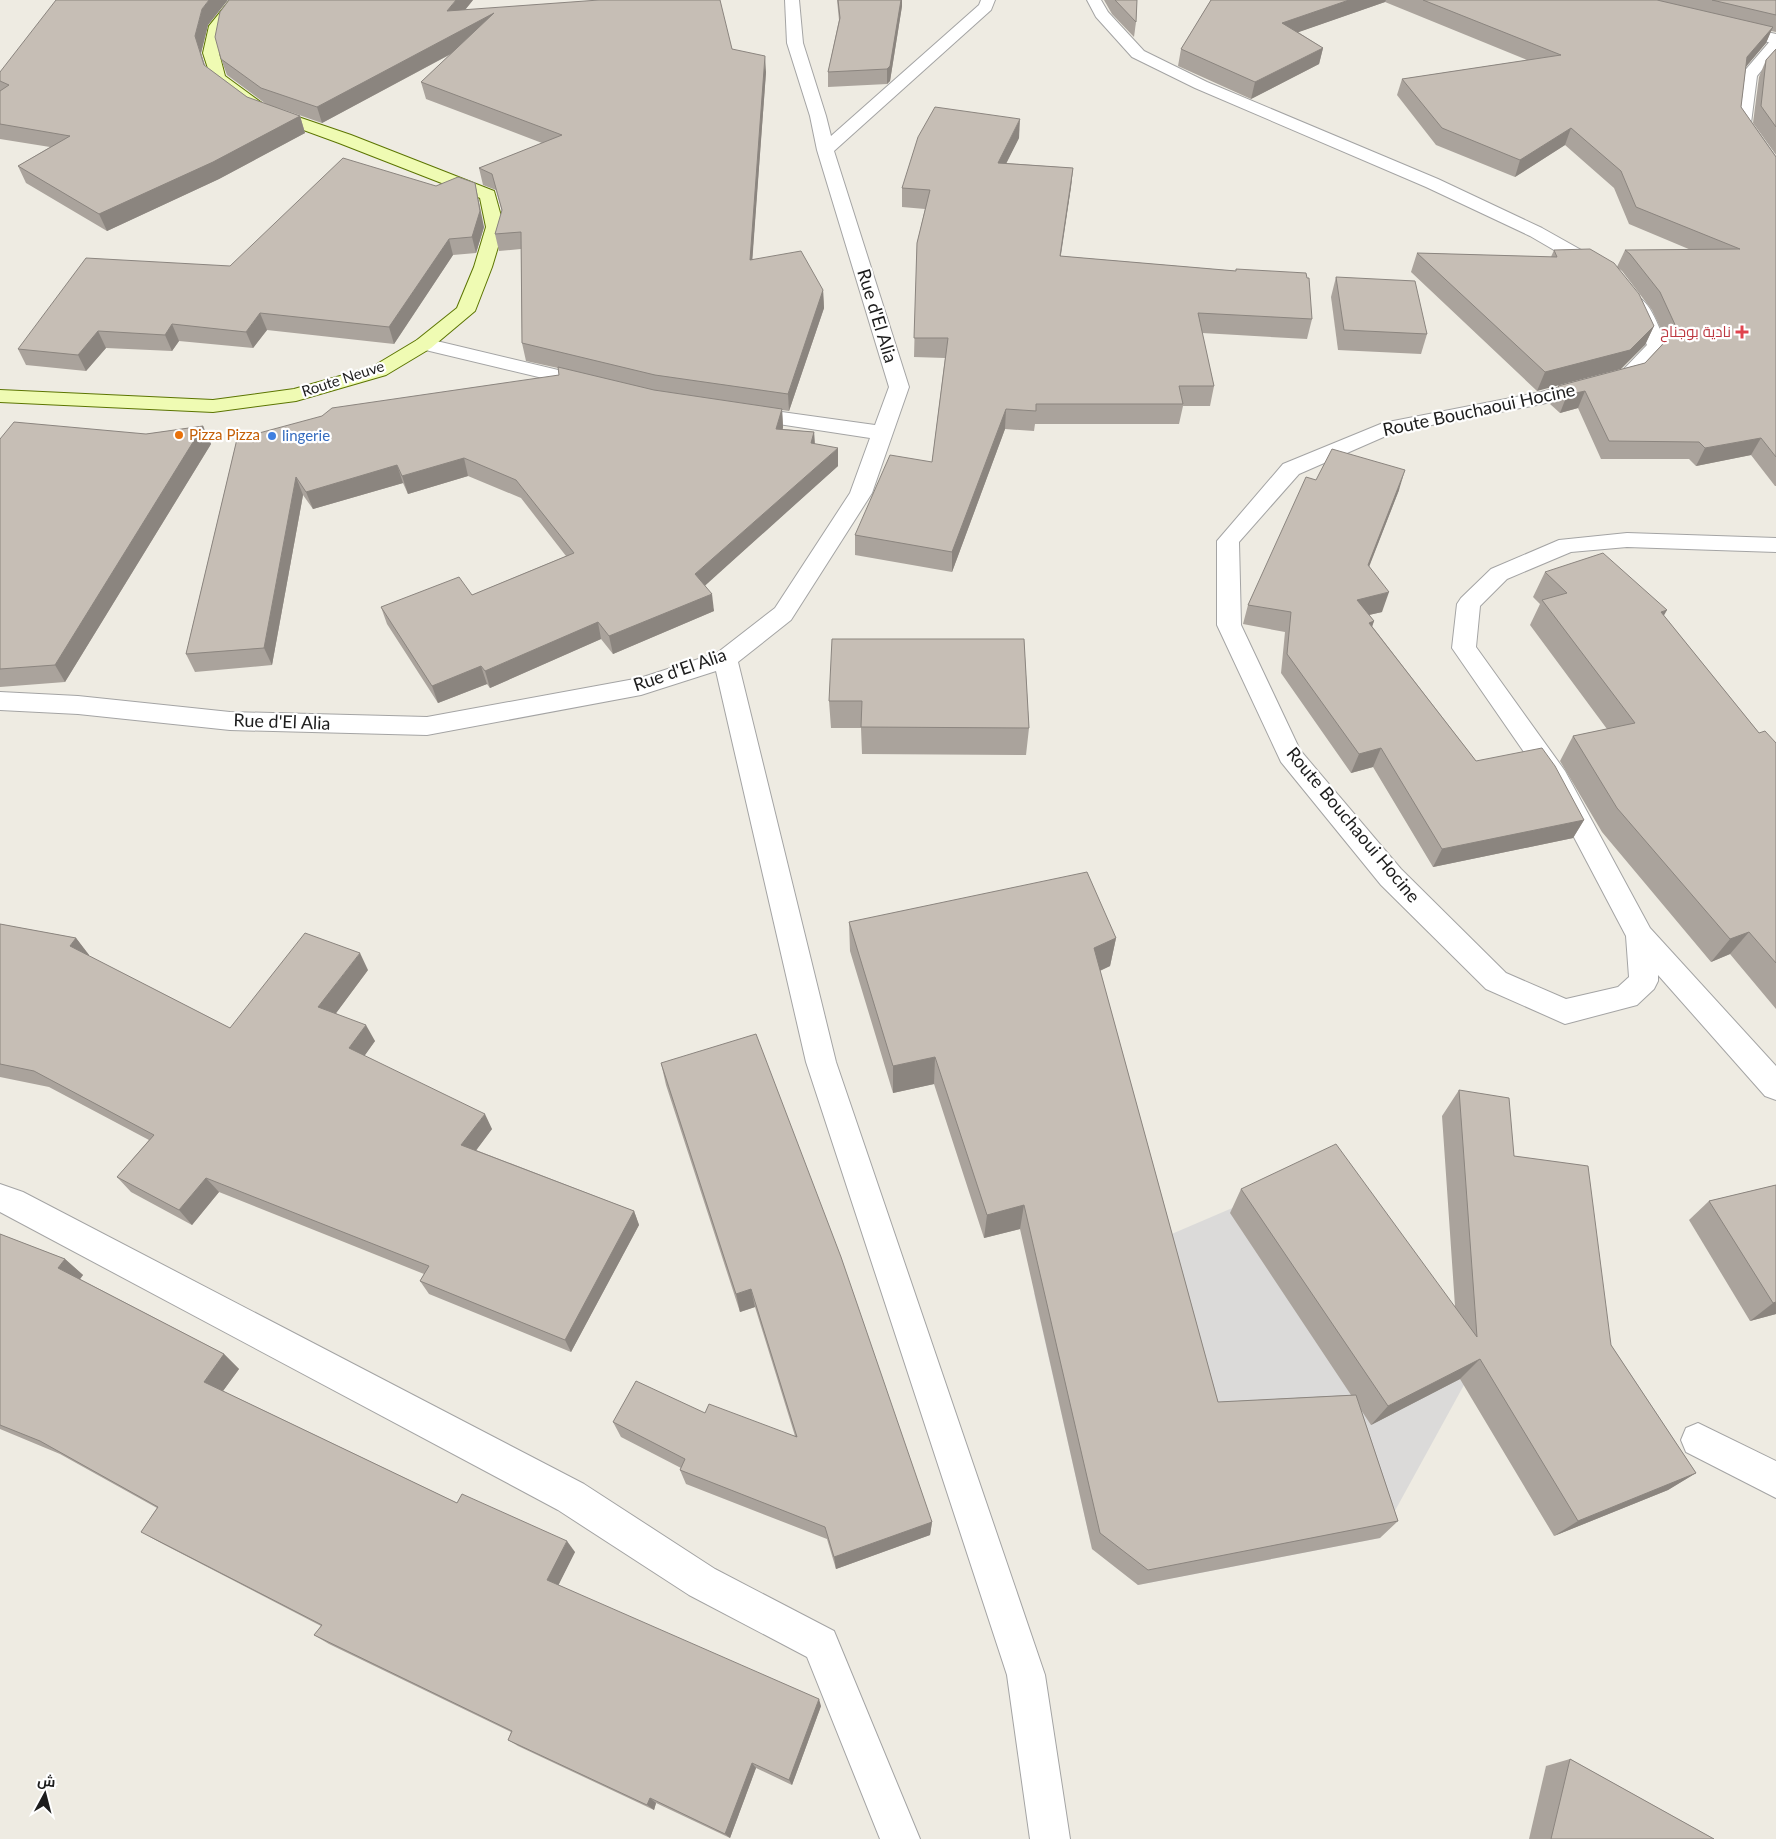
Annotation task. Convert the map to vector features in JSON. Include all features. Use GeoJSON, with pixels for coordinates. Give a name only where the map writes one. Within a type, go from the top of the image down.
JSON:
{"type":"FeatureCollection","features":[{"type":"Feature","properties":{"kind":"main road","name":"Route Neuve"},"geometry":{"type":"LineString","coordinates":[[0,396],[213,406],[296,395],[379,370],[424,344],[465,311],[483,267],[495,227],[488,195],[432,172],[260,109],[218,78],[210,53],[217,26],[238,0]]}},
{"type":"Feature","properties":{"kind":"street","name":"Rue d'El Alia"},"geometry":{"type":"LineString","coordinates":[[0,701],[78,704],[230,721],[428,726],[640,686],[724,659],[783,614],[862,493],[899,387],[825,150],[818,116],[795,43],[792,0]]}},
{"type":"Feature","properties":{"kind":"street"},"geometry":{"type":"LineString","coordinates":[[825,150],[986,7],[988,0]]}},
{"type":"Feature","properties":{"kind":"street","name":"Route Bouchaoui Hocine"},"geometry":{"type":"LineString","coordinates":[[1094,0],[1101,14],[1138,54],[1210,89],[1432,183],[1536,232],[1616,280],[1641,311],[1657,346],[1629,375],[1542,398],[1390,427],[1291,469],[1228,541],[1230,625],[1290,754],[1391,877],[1496,981],[1564,1012],[1627,997],[1644,980],[1640,936],[1556,778],[1464,648],[1470,604],[1500,574],[1567,545],[1627,540],[1776,545]]}},
{"type":"Feature","properties":{"kind":"street"},"geometry":{"type":"LineString","coordinates":[[1720,26],[1776,40]]}},
{"type":"Feature","properties":{"kind":"street"},"geometry":{"type":"LineString","coordinates":[[1776,43],[1749,75],[1743,124],[1776,170]]}},
{"type":"Feature","properties":{"kind":"street"},"geometry":{"type":"LineString","coordinates":[[424,344],[610,389]]}},
{"type":"Feature","properties":{"kind":"street"},"geometry":{"type":"LineString","coordinates":[[726,410],[883,433]]}},
{"type":"Feature","properties":{"kind":"street"},"geometry":{"type":"LineString","coordinates":[[724,659],[821,1062],[1026,1675],[1050,1839]]}},
{"type":"Feature","properties":{"kind":"street"},"geometry":{"type":"LineString","coordinates":[[1640,936],[1776,1087]]}},
{"type":"Feature","properties":{"kind":"street"},"geometry":{"type":"LineString","coordinates":[[0,1198],[38,1216],[571,1496],[702,1582],[821,1644],[900,1839]]}},
{"type":"Feature","properties":{"kind":"street"},"geometry":{"type":"LineString","coordinates":[[1698,1440],[1776,1480]]}},
{"type":"Feature","properties":{"kind":"shaded area"},"geometry":{"type":"Polygon","coordinates":[[[1323,1169],[1470,1374],[1380,1538],[1138,1585],[1092,1549],[1034,1293],[1323,1169]]]}},
{"type":"Feature","properties":{"kind":"building"},"geometry":{"type":"Polygon","coordinates":[[[56,0],[209,0],[202,9],[195,36],[204,65],[247,97],[300,116],[213,162],[99,214],[18,166],[70,136],[0,124],[0,91],[9,85],[0,81],[0,72],[56,0]]]}},
{"type":"Feature","properties":{"kind":"building"},"geometry":{"type":"Polygon","coordinates":[[[229,0],[456,0],[447,11],[599,0],[720,0],[732,49],[765,56],[750,260],[801,251],[823,290],[788,394],[655,375],[522,343],[521,232],[495,234],[502,210],[492,174],[479,168],[562,135],[421,82],[494,13],[317,107],[261,88],[221,59],[215,37],[220,12],[229,0]]]}},
{"type":"Feature","properties":{"kind":"building"},"geometry":{"type":"Polygon","coordinates":[[[838,0],[901,0],[890,66],[887,69],[828,72],[840,18],[838,0]]]}},
{"type":"Feature","properties":{"kind":"building"},"geometry":{"type":"Polygon","coordinates":[[[1115,0],[1137,0],[1136,22],[1115,0]]]}},
{"type":"Feature","properties":{"kind":"building"},"geometry":{"type":"Polygon","coordinates":[[[1211,0],[1349,0],[1282,23],[1323,48],[1255,82],[1181,49],[1211,0]]]}},
{"type":"Feature","properties":{"kind":"building"},"geometry":{"type":"Polygon","coordinates":[[[1423,0],[1657,0],[1773,27],[1747,57],[1741,107],[1776,157],[1776,457],[1761,438],[1705,448],[1699,442],[1609,441],[1585,391],[1567,395],[1558,386],[1645,363],[1677,329],[1660,292],[1625,250],[1740,249],[1636,207],[1621,171],[1571,128],[1520,160],[1442,128],[1402,79],[1561,55],[1423,0]]]}},
{"type":"Feature","properties":{"kind":"building"},"geometry":{"type":"Polygon","coordinates":[[[1712,0],[1776,0],[1776,15],[1712,0]]]}},
{"type":"Feature","properties":{"kind":"building"},"geometry":{"type":"Polygon","coordinates":[[[1776,49],[1776,127],[1761,106],[1766,60],[1776,49]]]}},
{"type":"Feature","properties":{"kind":"building"},"geometry":{"type":"Polygon","coordinates":[[[935,107],[1020,119],[998,163],[1073,168],[1060,256],[1236,271],[1236,269],[1306,273],[1307,278],[1309,278],[1312,319],[1198,313],[1214,386],[1179,386],[1183,404],[1036,404],[1036,411],[1006,409],[952,552],[855,535],[890,455],[932,462],[948,338],[914,338],[917,243],[930,190],[902,188],[918,137],[935,107]]]}},
{"type":"Feature","properties":{"kind":"building"},"geometry":{"type":"Polygon","coordinates":[[[343,158],[436,186],[458,177],[475,183],[480,211],[472,237],[449,239],[389,327],[260,313],[246,332],[172,324],[165,335],[98,331],[78,355],[18,349],[86,258],[230,266],[343,158]]]}},
{"type":"Feature","properties":{"kind":"building"},"geometry":{"type":"Polygon","coordinates":[[[1590,249],[1614,263],[1639,294],[1654,326],[1630,350],[1545,372],[1417,253],[1557,257],[1554,250],[1590,249]]]}},
{"type":"Feature","properties":{"kind":"building"},"geometry":{"type":"Polygon","coordinates":[[[1336,277],[1415,281],[1427,334],[1344,330],[1336,277]]]}},
{"type":"Feature","properties":{"kind":"building"},"geometry":{"type":"Polygon","coordinates":[[[558,367],[654,390],[782,409],[776,429],[814,432],[811,443],[838,448],[695,574],[712,594],[609,636],[598,622],[485,671],[481,666],[432,686],[381,607],[459,577],[472,595],[574,553],[516,480],[464,458],[402,476],[397,465],[306,492],[296,477],[264,648],[186,654],[237,439],[322,416],[332,408],[559,375],[558,367]]]}},
{"type":"Feature","properties":{"kind":"building"},"geometry":{"type":"Polygon","coordinates":[[[14,422],[146,434],[203,426],[55,665],[0,669],[0,439],[14,422]]]}},
{"type":"Feature","properties":{"kind":"building"},"geometry":{"type":"Polygon","coordinates":[[[1332,449],[1405,470],[1368,565],[1389,592],[1357,600],[1374,621],[1369,623],[1476,761],[1542,748],[1555,766],[1584,820],[1442,849],[1381,748],[1359,754],[1287,654],[1291,612],[1248,605],[1306,477],[1316,480],[1332,449]]]}},
{"type":"Feature","properties":{"kind":"building"},"geometry":{"type":"Polygon","coordinates":[[[1603,553],[1667,610],[1661,612],[1759,733],[1765,731],[1776,743],[1776,963],[1749,932],[1730,939],[1617,808],[1573,736],[1635,723],[1542,600],[1567,593],[1545,572],[1603,553]]]}},
{"type":"Feature","properties":{"kind":"building"},"geometry":{"type":"Polygon","coordinates":[[[832,639],[1024,639],[1029,728],[861,727],[862,701],[829,701],[832,639]]]}},
{"type":"Feature","properties":{"kind":"building"},"geometry":{"type":"Polygon","coordinates":[[[1087,872],[1116,938],[1094,948],[1218,1402],[1356,1395],[1398,1521],[1148,1570],[1100,1533],[1024,1205],[987,1215],[935,1057],[893,1066],[849,922],[1087,872]]]}},
{"type":"Feature","properties":{"kind":"building"},"geometry":{"type":"Polygon","coordinates":[[[0,924],[76,938],[70,946],[230,1028],[305,933],[360,953],[318,1007],[366,1025],[349,1048],[485,1114],[461,1145],[634,1211],[565,1340],[420,1281],[429,1266],[206,1178],[179,1210],[117,1177],[154,1135],[34,1071],[0,1064],[0,924]]]}},
{"type":"Feature","properties":{"kind":"building"},"geometry":{"type":"Polygon","coordinates":[[[756,1034],[841,1257],[932,1522],[834,1557],[825,1527],[680,1470],[685,1459],[613,1422],[636,1381],[705,1413],[709,1404],[797,1437],[751,1289],[736,1294],[661,1063],[756,1034]]]}},
{"type":"Feature","properties":{"kind":"building"},"geometry":{"type":"Polygon","coordinates":[[[1459,1090],[1509,1098],[1514,1156],[1588,1166],[1611,1345],[1696,1473],[1578,1521],[1480,1359],[1388,1406],[1241,1189],[1336,1144],[1477,1337],[1459,1090]]]}},
{"type":"Feature","properties":{"kind":"building"},"geometry":{"type":"Polygon","coordinates":[[[1776,1185],[1776,1302],[1773,1303],[1709,1201],[1776,1185]]]}},
{"type":"Feature","properties":{"kind":"building"},"geometry":{"type":"Polygon","coordinates":[[[0,1234],[65,1259],[58,1268],[224,1354],[204,1382],[457,1503],[462,1494],[567,1541],[547,1580],[819,1699],[789,1780],[752,1763],[725,1834],[650,1798],[647,1805],[508,1740],[512,1731],[314,1635],[322,1625],[141,1532],[158,1507],[40,1441],[0,1425],[0,1234]]]}},
{"type":"Feature","properties":{"kind":"building"},"geometry":{"type":"Polygon","coordinates":[[[1570,1759],[1714,1839],[1551,1839],[1570,1759]]]}},
{"type":"Feature","properties":{"kind":"place","name":"نادية بوجناح"},"geometry":{"type":"Point","coordinates":[1742,332]}},
{"type":"Feature","properties":{"kind":"place","name":"Pizza Pizza"},"geometry":{"type":"Point","coordinates":[179,435]}},
{"type":"Feature","properties":{"kind":"place","name":"lingerie"},"geometry":{"type":"Point","coordinates":[272,436]}}]}
